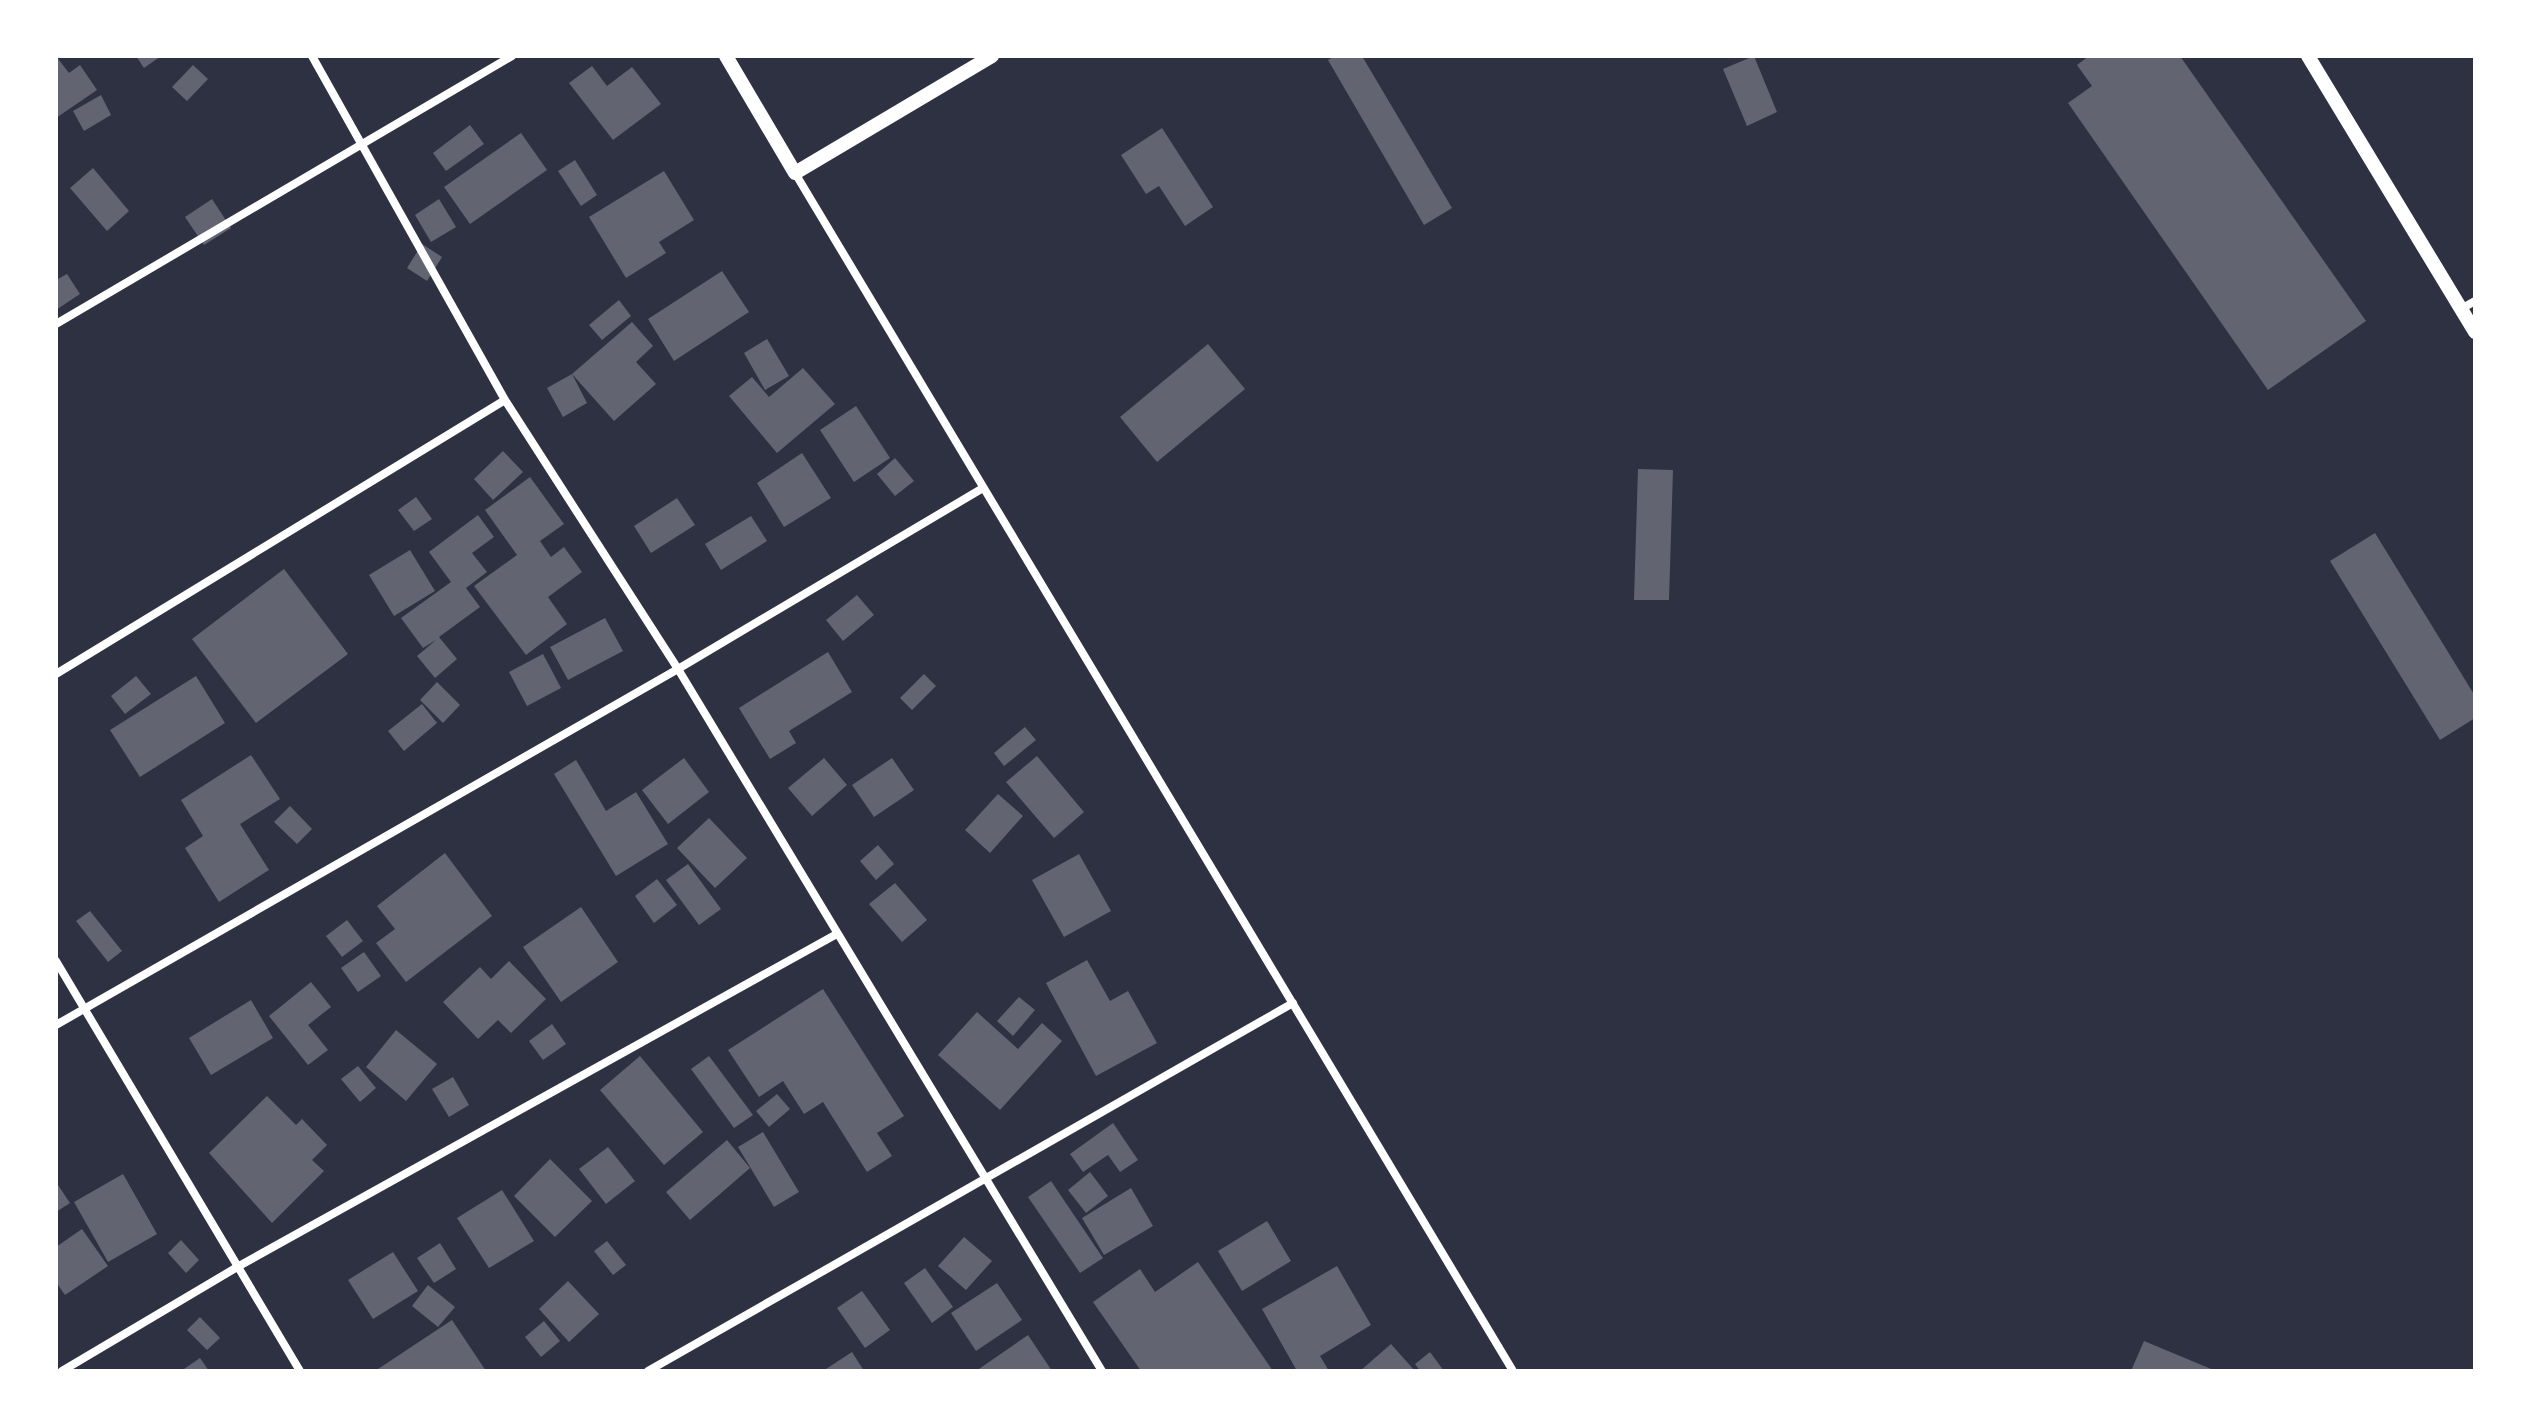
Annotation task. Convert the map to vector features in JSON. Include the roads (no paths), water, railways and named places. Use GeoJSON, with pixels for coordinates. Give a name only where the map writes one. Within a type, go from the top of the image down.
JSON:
{"type":"FeatureCollection","features":[{"type":"Feature","properties":{"kind":"street"},"geometry":{"type":"LineString","coordinates":[[312,56],[505,400],[678,669],[835,935],[1102,1371]]}},
{"type":"Feature","properties":{"kind":"street"},"geometry":{"type":"LineString","coordinates":[[56,324],[512,56]]}},
{"type":"Feature","properties":{"kind":"street"},"geometry":{"type":"LineString","coordinates":[[726,56],[1513,1371]]}},
{"type":"Feature","properties":{"kind":"street"},"geometry":{"type":"LineString","coordinates":[[795,173],[992,56]]}},
{"type":"Feature","properties":{"kind":"street"},"geometry":{"type":"LineString","coordinates":[[2308,56],[2475,332]]}},
{"type":"Feature","properties":{"kind":"street"},"geometry":{"type":"LineString","coordinates":[[2461,309],[2475,301]]}},
{"type":"Feature","properties":{"kind":"street"},"geometry":{"type":"LineString","coordinates":[[56,674],[505,400]]}},
{"type":"Feature","properties":{"kind":"street"},"geometry":{"type":"LineString","coordinates":[[56,1025],[678,669],[983,488]]}},
{"type":"Feature","properties":{"kind":"street"},"geometry":{"type":"LineString","coordinates":[[62,1371],[239,1266],[835,935]]}},
{"type":"Feature","properties":{"kind":"street"},"geometry":{"type":"LineString","coordinates":[[56,961],[300,1371]]}},
{"type":"Feature","properties":{"kind":"street"},"geometry":{"type":"LineString","coordinates":[[648,1371],[1293,1003]]}}]}
